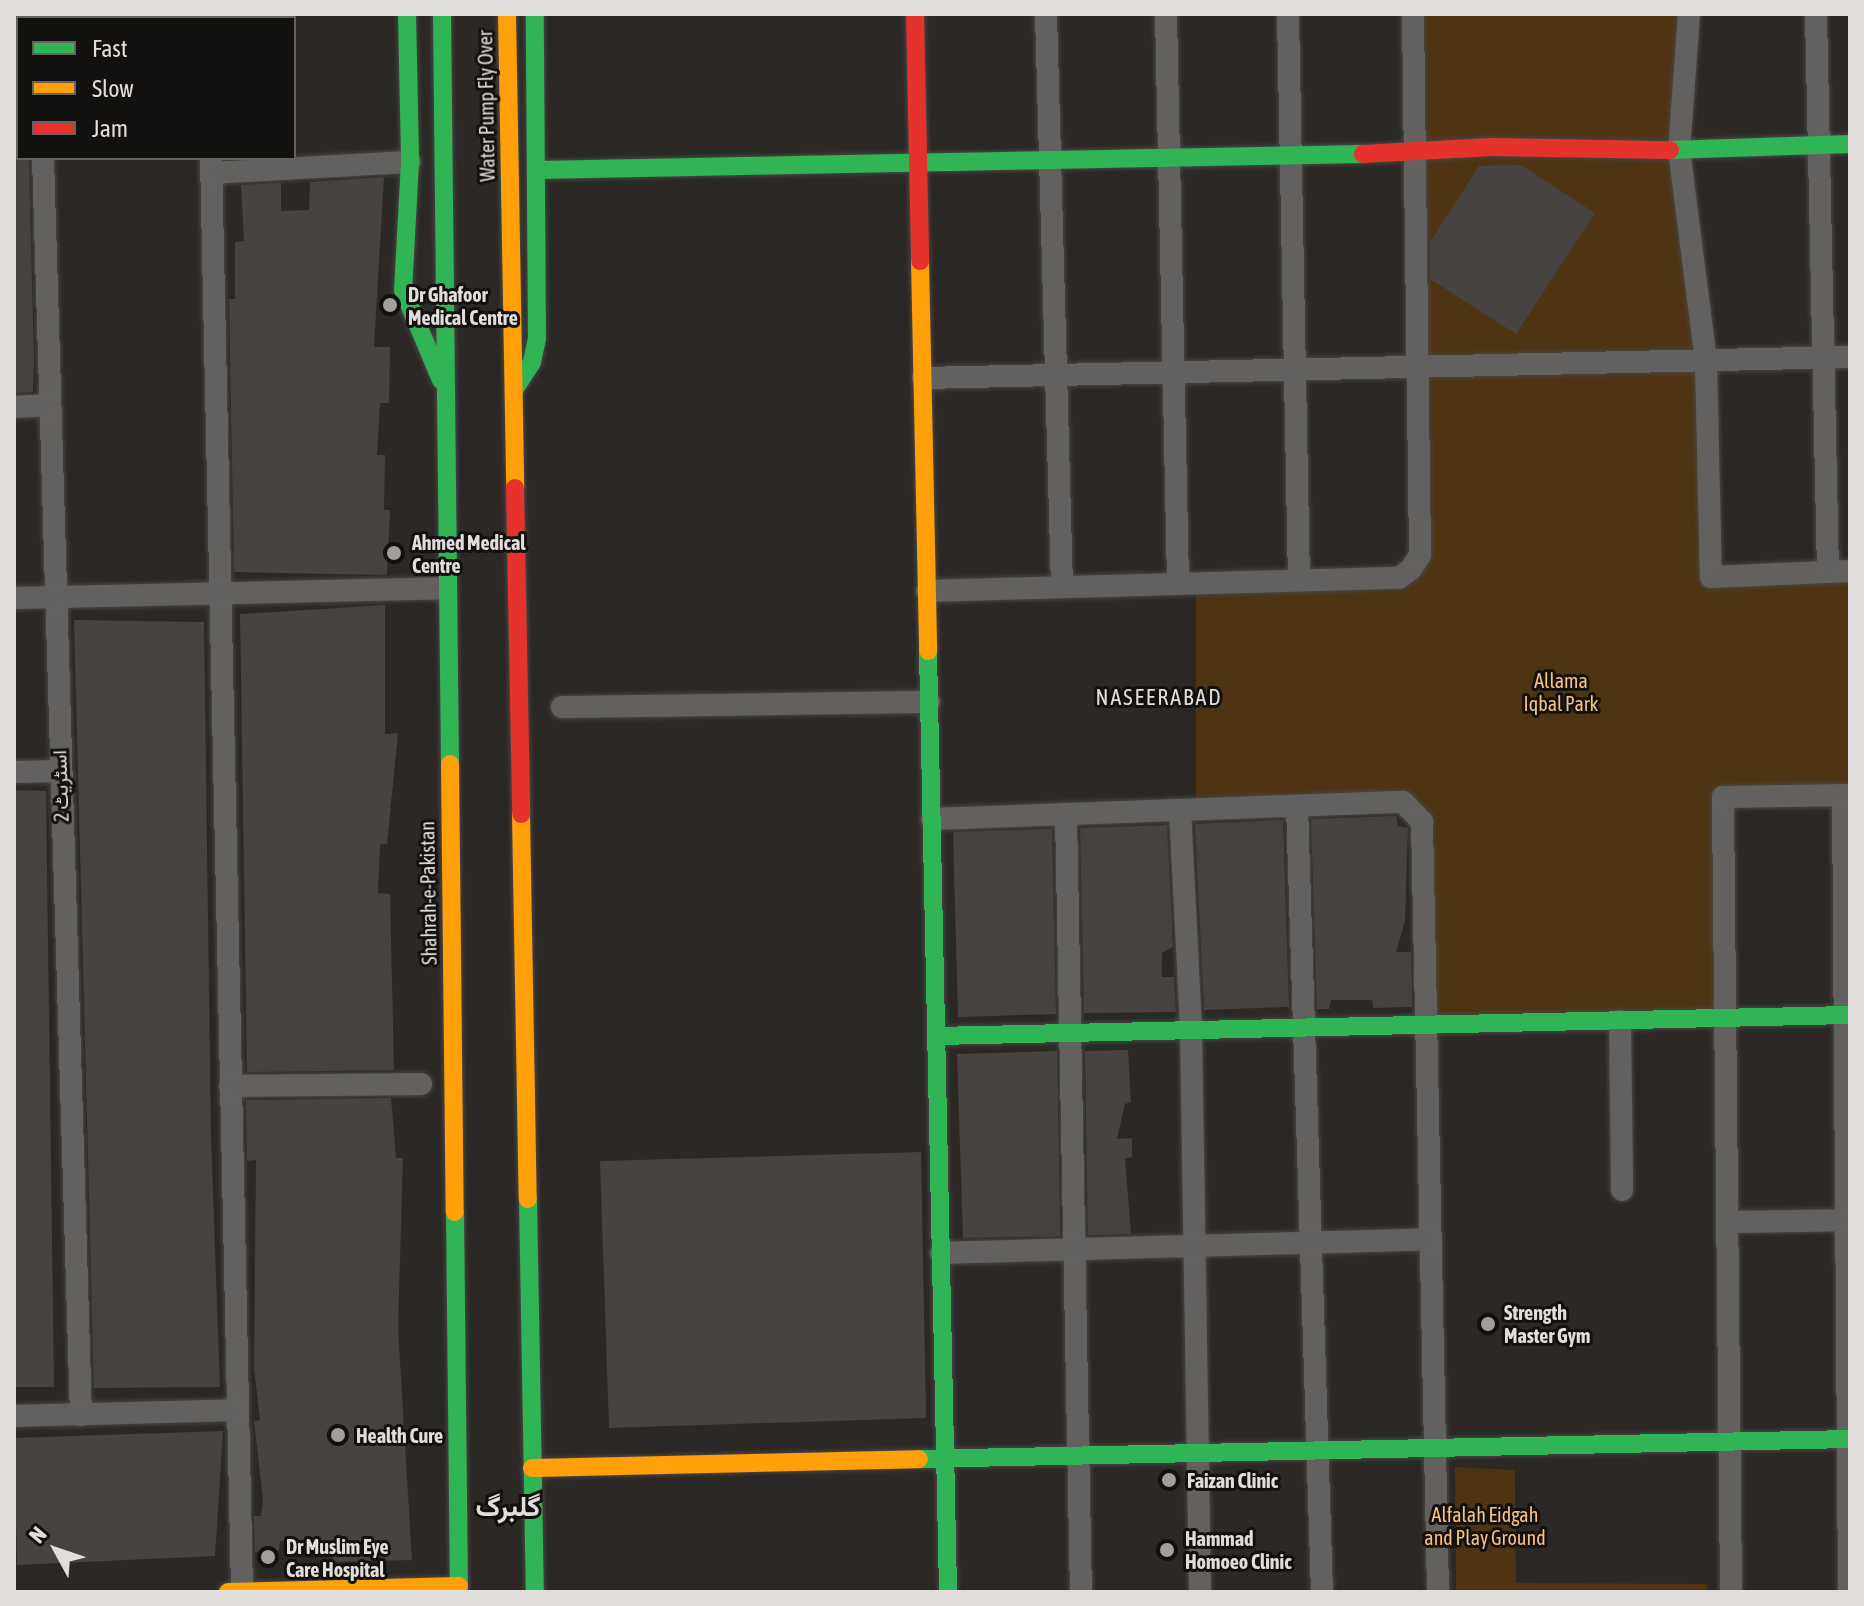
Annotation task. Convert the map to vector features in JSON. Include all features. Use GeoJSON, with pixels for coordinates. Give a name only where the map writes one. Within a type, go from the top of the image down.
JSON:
{"type":"FeatureCollection","features":[{"type":"Feature","properties":{"kind":"main road"},"geometry":{"type":"LineString","coordinates":[[407,14],[410,162],[403,290],[444,386]]}},
{"type":"Feature","properties":{"kind":"main road","name":"Shahrah-e-Pakistan"},"geometry":{"type":"LineString","coordinates":[[442,14],[459,1589]]}},
{"type":"Feature","properties":{"kind":"main road","name":"Water Pump Fly Over"},"geometry":{"type":"LineString","coordinates":[[507,14],[510,397]]}},
{"type":"Feature","properties":{"kind":"main road"},"geometry":{"type":"LineString","coordinates":[[535,14],[537,338],[532,362],[510,397],[535,1592]]}},
{"type":"Feature","properties":{"kind":"main road"},"geometry":{"type":"LineString","coordinates":[[915,14],[948,1592]]}},
{"type":"Feature","properties":{"kind":"main road"},"geometry":{"type":"LineString","coordinates":[[538,170],[1415,153],[1491,147],[1679,150],[1850,144]]}},
{"type":"Feature","properties":{"kind":"main road"},"geometry":{"type":"LineString","coordinates":[[937,1036],[1848,1015]]}},
{"type":"Feature","properties":{"kind":"main road"},"geometry":{"type":"LineString","coordinates":[[532,1468],[1849,1440]]}},
{"type":"Feature","properties":{"kind":"main road"},"geometry":{"type":"LineString","coordinates":[[228,1592],[459,1589]]}},
{"type":"Feature","properties":{"kind":"street"},"geometry":{"type":"LineString","coordinates":[[1046,14],[1062,587]]}},
{"type":"Feature","properties":{"kind":"street"},"geometry":{"type":"LineString","coordinates":[[1166,14],[1178,584]]}},
{"type":"Feature","properties":{"kind":"street"},"geometry":{"type":"LineString","coordinates":[[1288,14],[1299,580]]}},
{"type":"Feature","properties":{"kind":"street"},"geometry":{"type":"LineString","coordinates":[[927,591],[1399,578],[1420,555],[1413,14]]}},
{"type":"Feature","properties":{"kind":"street"},"geometry":{"type":"LineString","coordinates":[[1689,14],[1679,150],[1706,362],[1711,577],[1839,572],[1825,358],[1816,14]]}},
{"type":"Feature","properties":{"kind":"street","name":"اسٹریٹ 2"},"geometry":{"type":"LineString","coordinates":[[43,160],[59,771],[81,1415]]}},
{"type":"Feature","properties":{"kind":"street"},"geometry":{"type":"LineString","coordinates":[[242,1592],[211,165],[410,162]]}},
{"type":"Feature","properties":{"kind":"street"},"geometry":{"type":"LineString","coordinates":[[923,378],[1295,372],[1850,357]]}},
{"type":"Feature","properties":{"kind":"street"},"geometry":{"type":"LineString","coordinates":[[14,407],[50,405]]}},
{"type":"Feature","properties":{"kind":"street"},"geometry":{"type":"LineString","coordinates":[[14,598],[446,588]]}},
{"type":"Feature","properties":{"kind":"street"},"geometry":{"type":"LineString","coordinates":[[562,707],[929,702]]}},
{"type":"Feature","properties":{"kind":"street"},"geometry":{"type":"LineString","coordinates":[[14,772],[59,771]]}},
{"type":"Feature","properties":{"kind":"street"},"geometry":{"type":"LineString","coordinates":[[1731,1592],[1723,797],[1847,795],[1849,1592]]}},
{"type":"Feature","properties":{"kind":"street"},"geometry":{"type":"LineString","coordinates":[[932,819],[1403,802],[1422,822],[1438,1592]]}},
{"type":"Feature","properties":{"kind":"street"},"geometry":{"type":"LineString","coordinates":[[1297,806],[1322,1592]]}},
{"type":"Feature","properties":{"kind":"street"},"geometry":{"type":"LineString","coordinates":[[1180,810],[1191,1030],[1200,1592]]}},
{"type":"Feature","properties":{"kind":"street"},"geometry":{"type":"LineString","coordinates":[[1066,814],[1081,1592]]}},
{"type":"Feature","properties":{"kind":"street"},"geometry":{"type":"LineString","coordinates":[[1620,1021],[1622,1190]]}},
{"type":"Feature","properties":{"kind":"street"},"geometry":{"type":"LineString","coordinates":[[230,1086],[421,1084]]}},
{"type":"Feature","properties":{"kind":"street"},"geometry":{"type":"LineString","coordinates":[[1727,1222],[1848,1220]]}},
{"type":"Feature","properties":{"kind":"street"},"geometry":{"type":"LineString","coordinates":[[941,1253],[1430,1239]]}},
{"type":"Feature","properties":{"kind":"street"},"geometry":{"type":"LineString","coordinates":[[14,1416],[237,1410]]}},
{"type":"Feature","properties":{"kind":"green space","name":"Allama Iqbal Park"},"geometry":{"type":"Polygon","coordinates":[[[1413,14],[1686,14],[1679,150],[1711,576],[1850,571],[1850,795],[1723,797],[1725,1018],[1425,1025],[1412,808],[1196,810],[1196,583],[1411,569],[1413,14]]]}},
{"type":"Feature","properties":{"kind":"green space","name":"Alfalah Eidgah and Play Ground"},"geometry":{"type":"Polygon","coordinates":[[[1455,1467],[1515,1470],[1516,1583],[1707,1584],[1707,1592],[1456,1592],[1455,1467]]]}},
{"type":"Feature","properties":{"kind":"building"},"geometry":{"type":"Polygon","coordinates":[[[16,158],[29,160],[34,363],[33,392],[14,393],[16,158]]]}},
{"type":"Feature","properties":{"kind":"building"},"geometry":{"type":"Polygon","coordinates":[[[1521,165],[1595,213],[1516,334],[1430,279],[1430,242],[1479,166],[1521,165]]]}},
{"type":"Feature","properties":{"kind":"building"},"geometry":{"type":"Polygon","coordinates":[[[384,177],[374,347],[390,347],[389,403],[380,403],[377,455],[385,455],[384,510],[390,510],[387,575],[234,572],[229,299],[235,299],[235,242],[244,241],[241,185],[281,183],[281,211],[309,210],[310,182],[384,177]]]}},
{"type":"Feature","properties":{"kind":"building"},"geometry":{"type":"Polygon","coordinates":[[[385,605],[385,734],[398,733],[387,844],[380,844],[378,893],[390,894],[394,1070],[247,1072],[240,614],[385,605]]]}},
{"type":"Feature","properties":{"kind":"building"},"geometry":{"type":"Polygon","coordinates":[[[74,620],[204,622],[211,1138],[220,1387],[94,1388],[74,620]]]}},
{"type":"Feature","properties":{"kind":"building"},"geometry":{"type":"Polygon","coordinates":[[[14,790],[46,791],[54,1387],[14,1387],[14,790]]]}},
{"type":"Feature","properties":{"kind":"building"},"geometry":{"type":"Polygon","coordinates":[[[1396,816],[1398,826],[1408,828],[1405,921],[1396,952],[1411,952],[1412,1007],[1373,1008],[1372,1000],[1331,1000],[1329,1009],[1317,1009],[1311,819],[1396,816]]]}},
{"type":"Feature","properties":{"kind":"building"},"geometry":{"type":"Polygon","coordinates":[[[1283,820],[1289,1007],[1204,1010],[1195,824],[1283,820]]]}},
{"type":"Feature","properties":{"kind":"building"},"geometry":{"type":"Polygon","coordinates":[[[1167,825],[1173,947],[1162,953],[1162,977],[1174,977],[1176,1012],[1084,1013],[1080,828],[1167,825]]]}},
{"type":"Feature","properties":{"kind":"building"},"geometry":{"type":"Polygon","coordinates":[[[1052,829],[1056,1014],[958,1017],[953,832],[1052,829]]]}},
{"type":"Feature","properties":{"kind":"building"},"geometry":{"type":"Polygon","coordinates":[[[1128,1050],[1131,1102],[1125,1104],[1117,1139],[1132,1138],[1132,1157],[1125,1159],[1131,1234],[1088,1235],[1085,1051],[1128,1050]]]}},
{"type":"Feature","properties":{"kind":"building"},"geometry":{"type":"Polygon","coordinates":[[[1057,1051],[1060,1236],[963,1238],[957,1054],[1057,1051]]]}},
{"type":"Feature","properties":{"kind":"building"},"geometry":{"type":"Polygon","coordinates":[[[391,1098],[396,1158],[403,1158],[398,1328],[412,1560],[333,1562],[332,1543],[280,1541],[279,1551],[255,1552],[254,1516],[261,1516],[263,1500],[254,1421],[260,1420],[254,1369],[256,1160],[247,1161],[246,1100],[391,1098]]]}},
{"type":"Feature","properties":{"kind":"building"},"geometry":{"type":"Polygon","coordinates":[[[921,1152],[926,1418],[609,1428],[600,1161],[921,1152]]]}},
{"type":"Feature","properties":{"kind":"building"},"geometry":{"type":"Polygon","coordinates":[[[223,1431],[215,1556],[17,1565],[14,1438],[223,1431]]]}},
{"type":"Feature","properties":{"kind":"traffic: fast"},"geometry":{"type":"LineString","coordinates":[[407,14],[410,162],[403,290],[441,380]]}},
{"type":"Feature","properties":{"kind":"traffic: fast"},"geometry":{"type":"LineString","coordinates":[[442,14],[450,764]]}},
{"type":"Feature","properties":{"kind":"traffic: fast"},"geometry":{"type":"LineString","coordinates":[[514,390],[532,362],[537,338],[535,14]]}},
{"type":"Feature","properties":{"kind":"traffic: fast"},"geometry":{"type":"LineString","coordinates":[[1670,150],[1850,144]]}},
{"type":"Feature","properties":{"kind":"traffic: fast"},"geometry":{"type":"LineString","coordinates":[[538,170],[1363,154]]}},
{"type":"Feature","properties":{"kind":"traffic: fast"},"geometry":{"type":"LineString","coordinates":[[928,651],[948,1592]]}},
{"type":"Feature","properties":{"kind":"traffic: fast"},"geometry":{"type":"LineString","coordinates":[[937,1036],[1850,1015]]}},
{"type":"Feature","properties":{"kind":"traffic: fast"},"geometry":{"type":"LineString","coordinates":[[528,1199],[535,1592]]}},
{"type":"Feature","properties":{"kind":"traffic: fast"},"geometry":{"type":"LineString","coordinates":[[455,1212],[459,1592]]}},
{"type":"Feature","properties":{"kind":"traffic: fast"},"geometry":{"type":"LineString","coordinates":[[919,1459],[1850,1439]]}},
{"type":"Feature","properties":{"kind":"traffic: slow"},"geometry":{"type":"LineString","coordinates":[[507,14],[515,488]]}},
{"type":"Feature","properties":{"kind":"traffic: slow"},"geometry":{"type":"LineString","coordinates":[[920,261],[928,651]]}},
{"type":"Feature","properties":{"kind":"traffic: slow"},"geometry":{"type":"LineString","coordinates":[[450,764],[455,1212]]}},
{"type":"Feature","properties":{"kind":"traffic: slow"},"geometry":{"type":"LineString","coordinates":[[521,814],[528,1199]]}},
{"type":"Feature","properties":{"kind":"traffic: slow"},"geometry":{"type":"LineString","coordinates":[[532,1468],[919,1459]]}},
{"type":"Feature","properties":{"kind":"traffic: slow"},"geometry":{"type":"LineString","coordinates":[[228,1592],[459,1586]]}},
{"type":"Feature","properties":{"kind":"traffic: jam"},"geometry":{"type":"LineString","coordinates":[[915,14],[920,261]]}},
{"type":"Feature","properties":{"kind":"traffic: jam"},"geometry":{"type":"LineString","coordinates":[[1363,154],[1491,147],[1670,150]]}},
{"type":"Feature","properties":{"kind":"traffic: jam"},"geometry":{"type":"LineString","coordinates":[[515,488],[521,814]]}},
{"type":"Feature","properties":{"kind":"place","name":"Dr Ghafoor Medical Centre"},"geometry":{"type":"Point","coordinates":[390,305]}},
{"type":"Feature","properties":{"kind":"place","name":"Ahmed Medical Centre"},"geometry":{"type":"Point","coordinates":[394,553]}},
{"type":"Feature","properties":{"kind":"place","name":"Strength Master Gym"},"geometry":{"type":"Point","coordinates":[1488,1324]}},
{"type":"Feature","properties":{"kind":"place","name":"Health Cure"},"geometry":{"type":"Point","coordinates":[338,1435]}},
{"type":"Feature","properties":{"kind":"place","name":"Faizan Clinic"},"geometry":{"type":"Point","coordinates":[1169,1480]}},
{"type":"Feature","properties":{"kind":"place","name":"Hammad Homoeo Clinic"},"geometry":{"type":"Point","coordinates":[1167,1550]}},
{"type":"Feature","properties":{"kind":"place","name":"Dr Muslim Eye Care Hospital"},"geometry":{"type":"Point","coordinates":[268,1557]}},
{"type":"Feature","properties":{"kind":"district","name":"NASEERABAD"},"geometry":{"type":"Point","coordinates":[1159,698]}},
{"type":"Feature","properties":{"kind":"district","name":"گلبرگ"},"geometry":{"type":"Point","coordinates":[508,1506]}}]}
